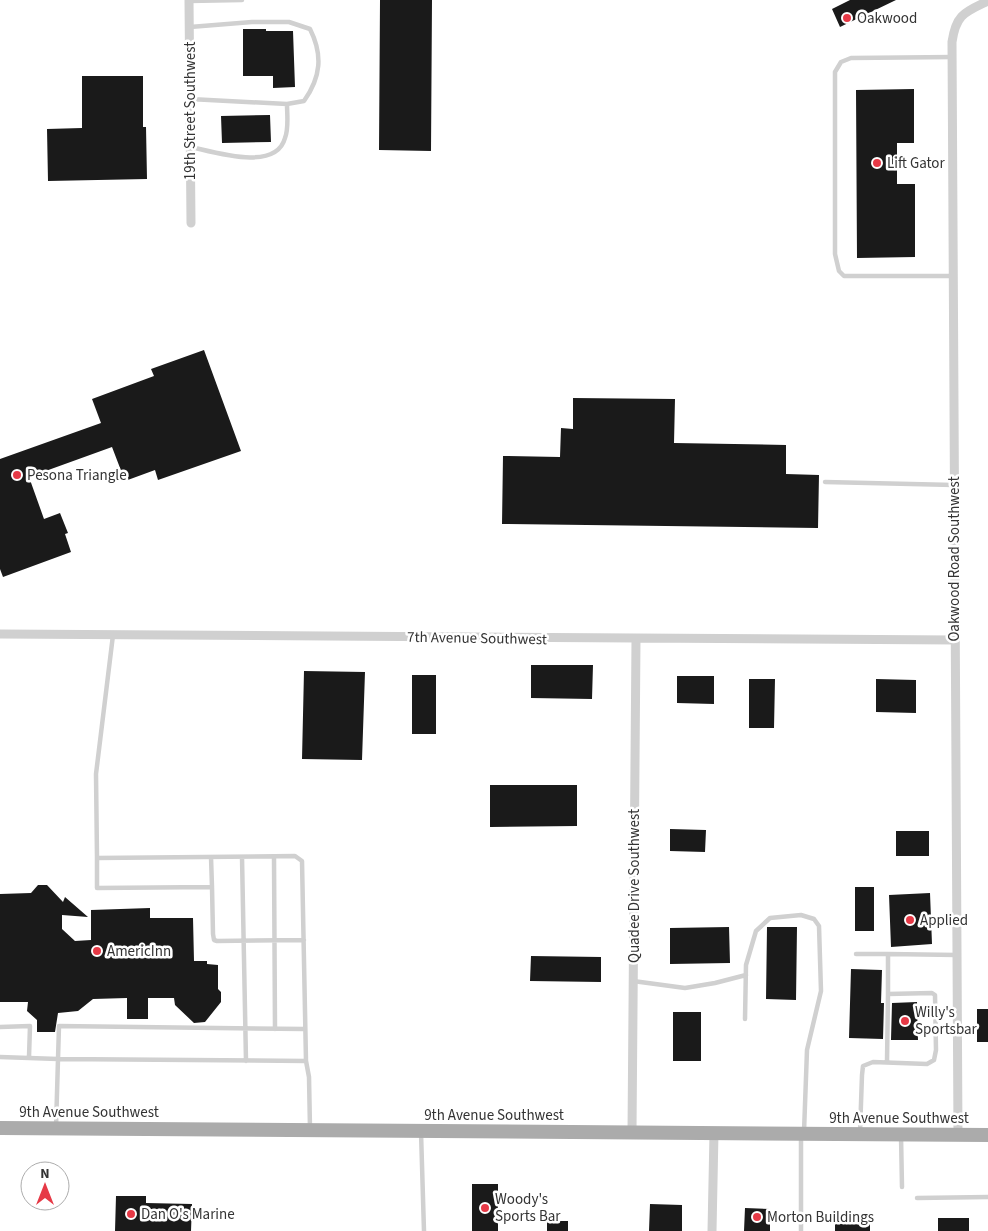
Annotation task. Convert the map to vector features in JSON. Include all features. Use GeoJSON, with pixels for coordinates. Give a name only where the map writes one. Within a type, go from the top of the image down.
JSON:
{"type":"FeatureCollection","features":[{"type":"Feature","properties":{"kind":"main road","name":"9th Avenue Southwest"},"geometry":{"type":"LineString","coordinates":[[0,1128],[988,1135]]}},
{"type":"Feature","properties":{"kind":"street","name":"19th Street Southwest"},"geometry":{"type":"LineString","coordinates":[[189,0],[191,223]]}},
{"type":"Feature","properties":{"kind":"street","name":"Oakwood Road Southwest"},"geometry":{"type":"LineString","coordinates":[[958,1135],[953,57],[954,32],[959,18],[966,12],[988,1]]}},
{"type":"Feature","properties":{"kind":"street","name":"7th Avenue Southwest"},"geometry":{"type":"LineString","coordinates":[[0,634],[955,640]]}},
{"type":"Feature","properties":{"kind":"street","name":"Quadee Drive Southwest"},"geometry":{"type":"LineString","coordinates":[[632,1132],[636,639]]}},
{"type":"Feature","properties":{"kind":"street"},"geometry":{"type":"LineString","coordinates":[[712,1231],[714,1133]]}},
{"type":"Feature","properties":{"kind":"lane"},"geometry":{"type":"LineString","coordinates":[[189,0],[242,0]]}},
{"type":"Feature","properties":{"kind":"lane"},"geometry":{"type":"LineString","coordinates":[[190,27],[252,22],[289,22],[310,29],[317,43],[318,69],[312,89],[304,100],[287,104],[190,99]]}},
{"type":"Feature","properties":{"kind":"lane"},"geometry":{"type":"LineString","coordinates":[[953,57],[851,58],[841,62],[835,72],[835,254],[839,271],[844,276],[953,276]]}},
{"type":"Feature","properties":{"kind":"lane"},"geometry":{"type":"LineString","coordinates":[[191,147],[246,159],[271,155],[281,148],[285,139],[287,104]]}},
{"type":"Feature","properties":{"kind":"lane"},"geometry":{"type":"LineString","coordinates":[[826,482],[954,485]]}},
{"type":"Feature","properties":{"kind":"lane"},"geometry":{"type":"LineString","coordinates":[[114,635],[96,774],[97,888],[212,887]]}},
{"type":"Feature","properties":{"kind":"lane"},"geometry":{"type":"LineString","coordinates":[[97,858],[294,856],[302,861],[305,1029],[306,1061],[309,1077],[310,1130]]}},
{"type":"Feature","properties":{"kind":"lane"},"geometry":{"type":"LineString","coordinates":[[211,857],[214,940],[304,940]]}},
{"type":"Feature","properties":{"kind":"lane"},"geometry":{"type":"LineString","coordinates":[[242,857],[242,941],[246,1061]]}},
{"type":"Feature","properties":{"kind":"lane"},"geometry":{"type":"LineString","coordinates":[[274,857],[275,1029]]}},
{"type":"Feature","properties":{"kind":"lane"},"geometry":{"type":"LineString","coordinates":[[746,1019],[746,965],[756,931],[770,918],[801,915],[814,919],[819,926],[821,991],[807,1050],[801,1231]]}},
{"type":"Feature","properties":{"kind":"lane"},"geometry":{"type":"LineString","coordinates":[[856,954],[956,954]]}},
{"type":"Feature","properties":{"kind":"lane"},"geometry":{"type":"LineString","coordinates":[[887,1062],[888,954]]}},
{"type":"Feature","properties":{"kind":"lane"},"geometry":{"type":"LineString","coordinates":[[633,981],[685,988],[746,975]]}},
{"type":"Feature","properties":{"kind":"lane"},"geometry":{"type":"LineString","coordinates":[[860,1134],[863,1066],[873,1062],[927,1064],[934,1060],[936,1050],[935,996],[932,993],[888,994]]}},
{"type":"Feature","properties":{"kind":"lane"},"geometry":{"type":"LineString","coordinates":[[0,1026],[37,1026]]}},
{"type":"Feature","properties":{"kind":"lane"},"geometry":{"type":"LineString","coordinates":[[29,1057],[30,1026]]}},
{"type":"Feature","properties":{"kind":"lane"},"geometry":{"type":"LineString","coordinates":[[56,1128],[58,1026],[305,1029]]}},
{"type":"Feature","properties":{"kind":"lane"},"geometry":{"type":"LineString","coordinates":[[0,1057],[306,1061]]}},
{"type":"Feature","properties":{"kind":"lane"},"geometry":{"type":"LineString","coordinates":[[421,1131],[424,1231]]}},
{"type":"Feature","properties":{"kind":"lane"},"geometry":{"type":"LineString","coordinates":[[901,1134],[902,1187]]}},
{"type":"Feature","properties":{"kind":"lane"},"geometry":{"type":"LineString","coordinates":[[917,1198],[988,1197]]}},
{"type":"Feature","properties":{"kind":"building"},"geometry":{"type":"Polygon","coordinates":[[[380,0],[432,0],[431,151],[379,150],[380,0]]]}},
{"type":"Feature","properties":{"kind":"building","name":"Oakwood"},"geometry":{"type":"Polygon","coordinates":[[[850,0],[896,0],[840,27],[832,9],[850,0]]]}},
{"type":"Feature","properties":{"kind":"building"},"geometry":{"type":"Polygon","coordinates":[[[243,29],[293,31],[295,87],[273,88],[273,76],[243,76],[243,29]]]}},
{"type":"Feature","properties":{"kind":"building"},"geometry":{"type":"Polygon","coordinates":[[[82,76],[143,76],[143,127],[146,127],[147,179],[48,181],[47,129],[82,128],[82,76]]]}},
{"type":"Feature","properties":{"kind":"building","name":"Lift Gator"},"geometry":{"type":"Polygon","coordinates":[[[914,89],[914,143],[897,143],[897,184],[915,184],[915,257],[857,258],[856,90],[914,89]]]}},
{"type":"Feature","properties":{"kind":"building"},"geometry":{"type":"Polygon","coordinates":[[[270,115],[271,142],[222,143],[221,116],[270,115]]]}},
{"type":"Feature","properties":{"kind":"building","name":"Pesona Triangle"},"geometry":{"type":"Polygon","coordinates":[[[204,350],[241,451],[158,480],[155,470],[125,481],[112,447],[29,477],[44,519],[60,513],[68,533],[65,534],[71,552],[3,577],[0,569],[0,459],[101,423],[92,399],[154,376],[151,369],[204,350]]]}},
{"type":"Feature","properties":{"kind":"building"},"geometry":{"type":"Polygon","coordinates":[[[573,398],[675,399],[674,443],[786,445],[786,474],[819,475],[818,528],[502,524],[503,456],[560,457],[561,428],[573,429],[573,398]]]}},
{"type":"Feature","properties":{"kind":"building"},"geometry":{"type":"Polygon","coordinates":[[[531,665],[593,665],[592,699],[531,698],[531,665]]]}},
{"type":"Feature","properties":{"kind":"building"},"geometry":{"type":"Polygon","coordinates":[[[304,671],[365,672],[362,760],[302,759],[304,671]]]}},
{"type":"Feature","properties":{"kind":"building"},"geometry":{"type":"Polygon","coordinates":[[[412,675],[436,675],[436,734],[412,734],[412,675]]]}},
{"type":"Feature","properties":{"kind":"building"},"geometry":{"type":"Polygon","coordinates":[[[677,676],[714,676],[714,704],[677,703],[677,676]]]}},
{"type":"Feature","properties":{"kind":"building"},"geometry":{"type":"Polygon","coordinates":[[[749,679],[775,679],[774,728],[749,728],[749,679]]]}},
{"type":"Feature","properties":{"kind":"building"},"geometry":{"type":"Polygon","coordinates":[[[876,679],[916,680],[916,713],[876,712],[876,679]]]}},
{"type":"Feature","properties":{"kind":"building"},"geometry":{"type":"Polygon","coordinates":[[[490,785],[577,785],[577,826],[490,827],[490,785]]]}},
{"type":"Feature","properties":{"kind":"building"},"geometry":{"type":"Polygon","coordinates":[[[670,829],[706,830],[705,852],[670,851],[670,829]]]}},
{"type":"Feature","properties":{"kind":"building"},"geometry":{"type":"Polygon","coordinates":[[[896,831],[929,831],[929,856],[896,856],[896,831]]]}},
{"type":"Feature","properties":{"kind":"building","name":"AmericInn"},"geometry":{"type":"Polygon","coordinates":[[[38,885],[47,885],[63,902],[65,897],[88,917],[62,915],[62,929],[75,941],[91,940],[91,910],[150,908],[150,918],[193,918],[194,961],[207,961],[207,964],[218,965],[218,989],[221,992],[221,1002],[205,1022],[194,1023],[175,1005],[174,998],[148,998],[148,1019],[127,1019],[127,998],[93,999],[78,1011],[58,1013],[55,1032],[37,1032],[37,1020],[27,1011],[28,1002],[0,1002],[0,894],[31,893],[38,885]]]}},
{"type":"Feature","properties":{"kind":"building"},"geometry":{"type":"Polygon","coordinates":[[[855,887],[874,887],[874,931],[855,931],[855,887]]]}},
{"type":"Feature","properties":{"kind":"building","name":"Applied"},"geometry":{"type":"Polygon","coordinates":[[[930,893],[932,944],[891,947],[889,895],[930,893]]]}},
{"type":"Feature","properties":{"kind":"building"},"geometry":{"type":"Polygon","coordinates":[[[729,927],[730,963],[670,964],[670,928],[729,927]]]}},
{"type":"Feature","properties":{"kind":"building"},"geometry":{"type":"Polygon","coordinates":[[[767,927],[797,927],[796,1000],[766,999],[767,927]]]}},
{"type":"Feature","properties":{"kind":"building"},"geometry":{"type":"Polygon","coordinates":[[[531,956],[601,957],[601,982],[530,981],[531,956]]]}},
{"type":"Feature","properties":{"kind":"building"},"geometry":{"type":"Polygon","coordinates":[[[851,969],[882,970],[881,1003],[884,1003],[883,1039],[849,1038],[851,969]]]}},
{"type":"Feature","properties":{"kind":"building","name":"Willy's Sportsbar"},"geometry":{"type":"Polygon","coordinates":[[[917,1002],[918,1040],[891,1040],[892,1003],[917,1002]]]}},
{"type":"Feature","properties":{"kind":"building"},"geometry":{"type":"Polygon","coordinates":[[[977,1009],[988,1009],[988,1042],[977,1042],[977,1009]]]}},
{"type":"Feature","properties":{"kind":"building"},"geometry":{"type":"Polygon","coordinates":[[[673,1012],[701,1012],[701,1061],[673,1061],[673,1012]]]}},
{"type":"Feature","properties":{"kind":"building","name":"Woody's Sports Bar"},"geometry":{"type":"Polygon","coordinates":[[[472,1184],[498,1184],[498,1231],[472,1231],[472,1184]]]}},
{"type":"Feature","properties":{"kind":"building"},"geometry":{"type":"Polygon","coordinates":[[[116,1196],[146,1196],[146,1203],[192,1204],[191,1231],[115,1231],[116,1196]]]}},
{"type":"Feature","properties":{"kind":"building"},"geometry":{"type":"Polygon","coordinates":[[[650,1204],[682,1205],[682,1231],[649,1231],[650,1204]]]}},
{"type":"Feature","properties":{"kind":"building","name":"Morton Buildings"},"geometry":{"type":"Polygon","coordinates":[[[745,1208],[770,1209],[770,1231],[744,1231],[745,1208]]]}},
{"type":"Feature","properties":{"kind":"building"},"geometry":{"type":"Polygon","coordinates":[[[852,1214],[870,1214],[870,1231],[835,1231],[835,1219],[852,1220],[852,1214]]]}},
{"type":"Feature","properties":{"kind":"building"},"geometry":{"type":"Polygon","coordinates":[[[938,1218],[969,1218],[969,1231],[938,1231],[938,1218]]]}},
{"type":"Feature","properties":{"kind":"building"},"geometry":{"type":"Polygon","coordinates":[[[547,1221],[568,1221],[568,1231],[547,1231],[547,1221]]]}},
{"type":"Feature","properties":{"kind":"place","name":"Oakwood"},"geometry":{"type":"Point","coordinates":[847,18]}},
{"type":"Feature","properties":{"kind":"place","name":"Lift Gator"},"geometry":{"type":"Point","coordinates":[877,163]}},
{"type":"Feature","properties":{"kind":"place","name":"Pesona Triangle"},"geometry":{"type":"Point","coordinates":[17,475]}},
{"type":"Feature","properties":{"kind":"place","name":"Applied"},"geometry":{"type":"Point","coordinates":[910,920]}},
{"type":"Feature","properties":{"kind":"place","name":"AmericInn"},"geometry":{"type":"Point","coordinates":[97,951]}},
{"type":"Feature","properties":{"kind":"place","name":"Willy's Sportsbar"},"geometry":{"type":"Point","coordinates":[905,1021]}},
{"type":"Feature","properties":{"kind":"place","name":"Woody's Sports Bar"},"geometry":{"type":"Point","coordinates":[485,1208]}},
{"type":"Feature","properties":{"kind":"place","name":"Dan O's Marine"},"geometry":{"type":"Point","coordinates":[131,1214]}},
{"type":"Feature","properties":{"kind":"place","name":"Morton Buildings"},"geometry":{"type":"Point","coordinates":[757,1217]}}]}
